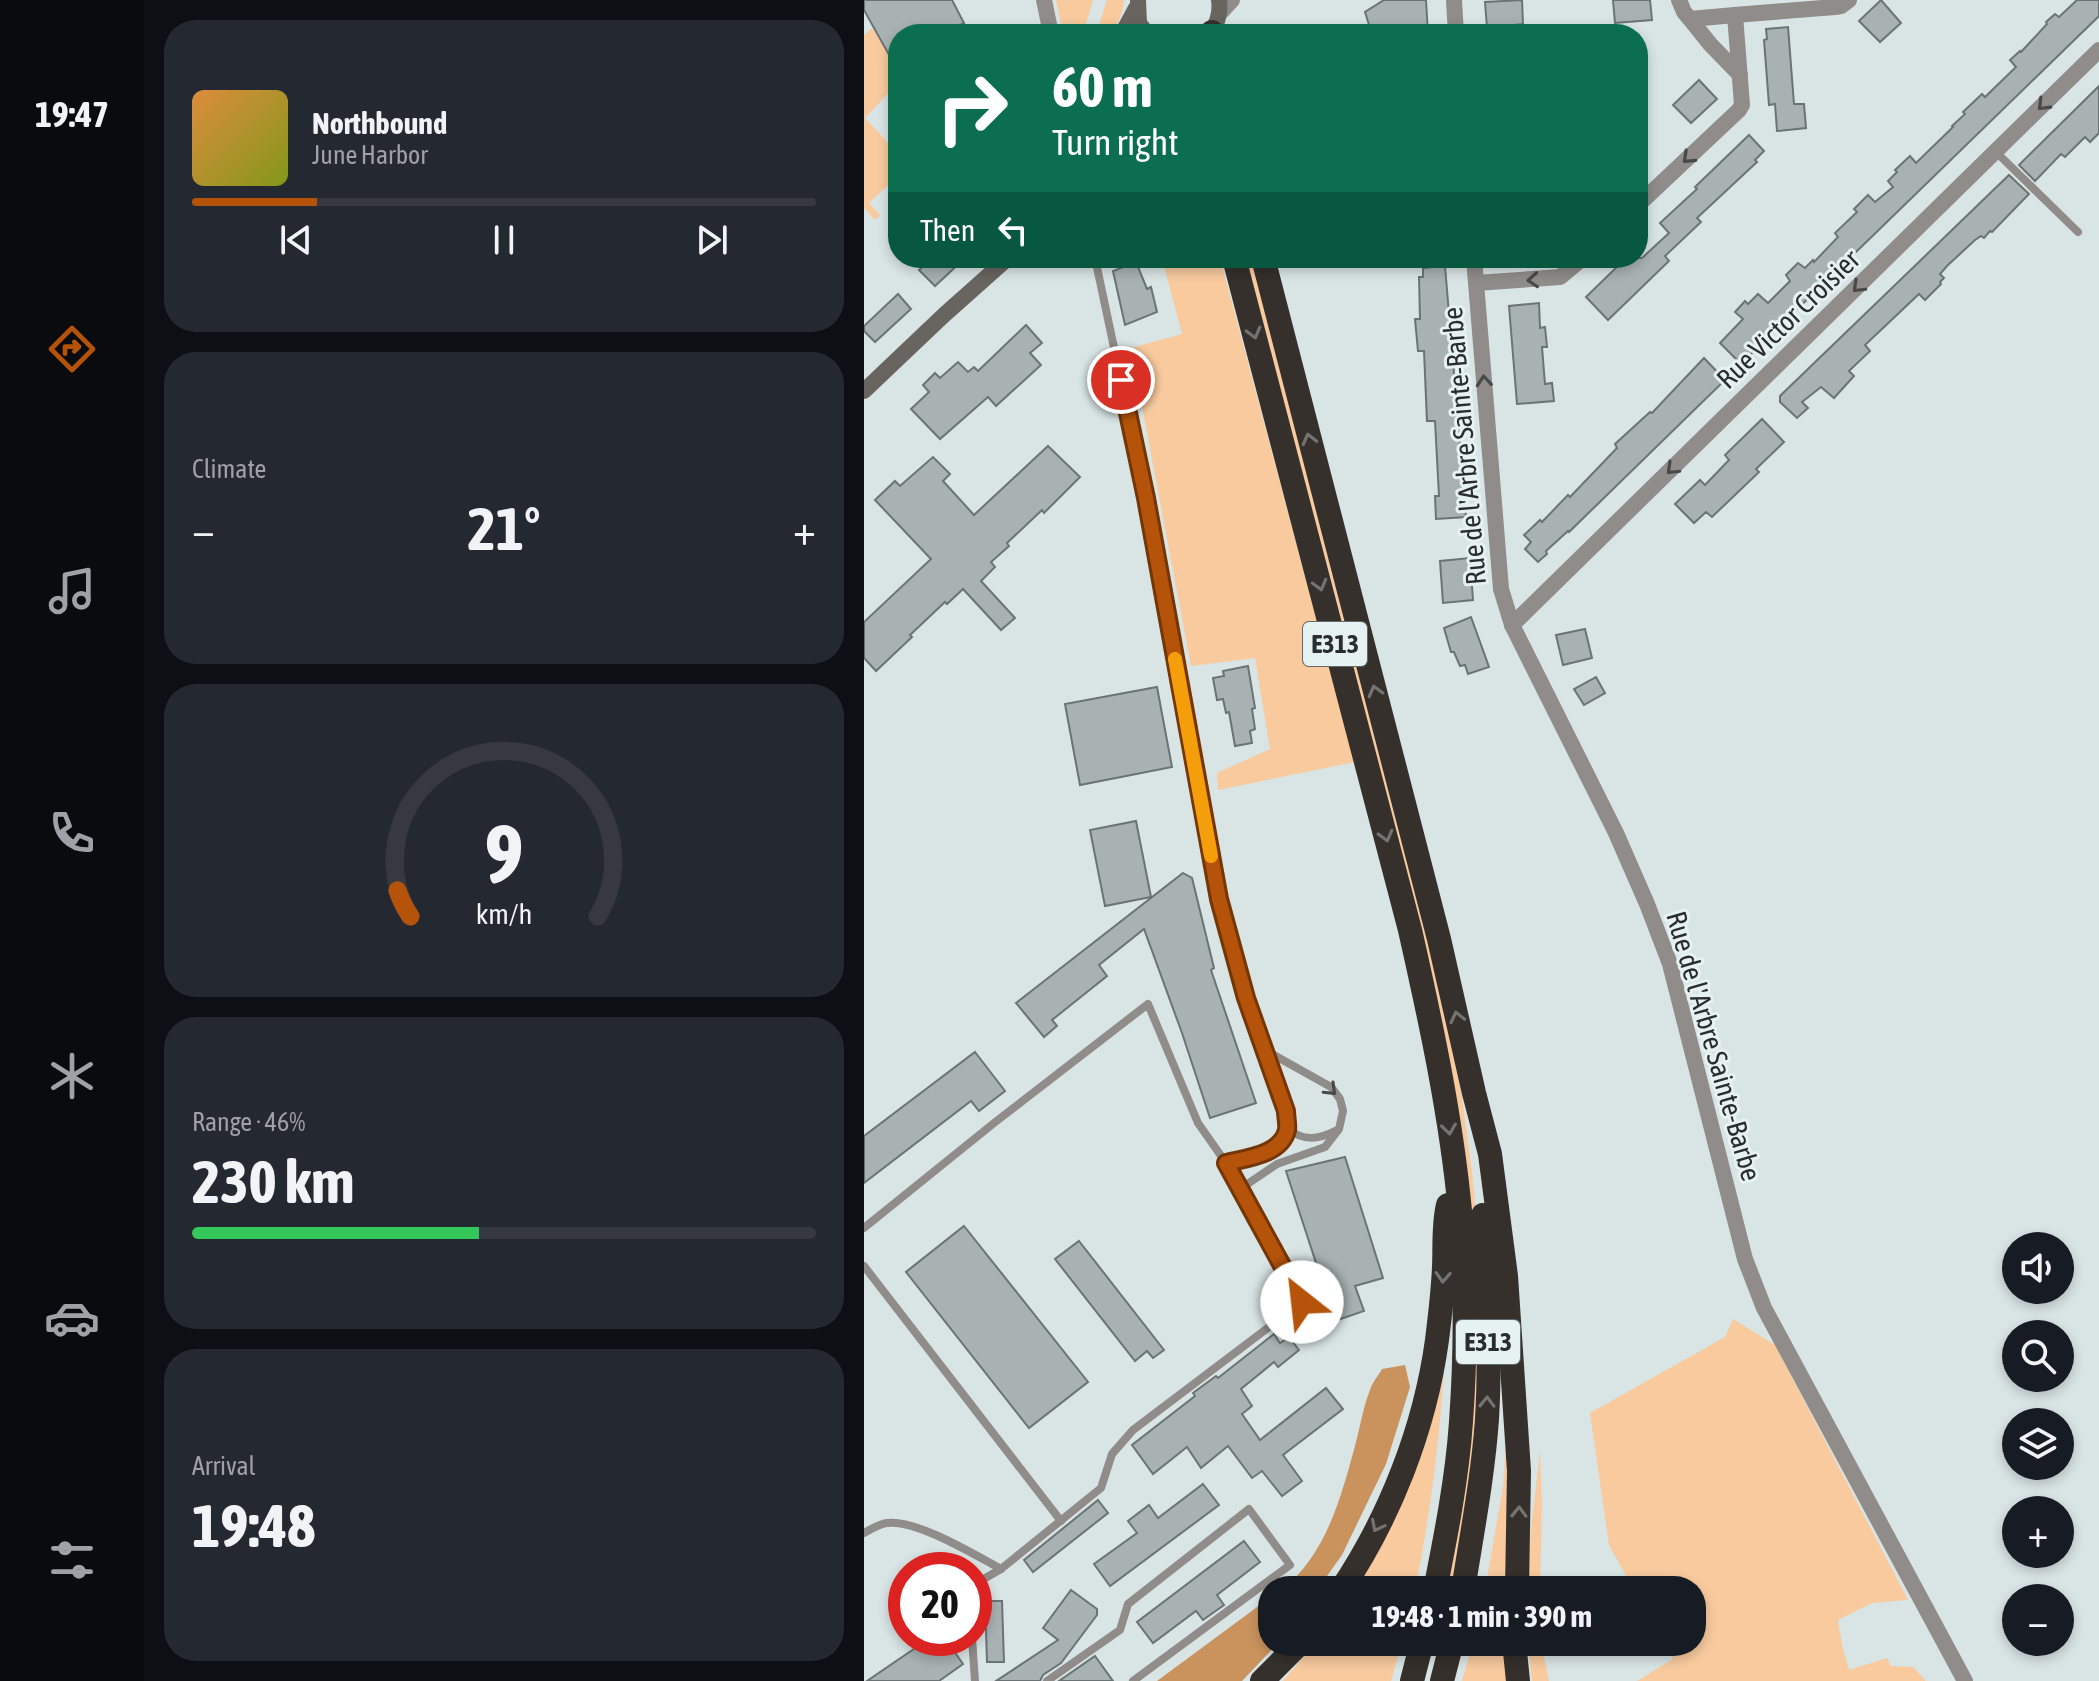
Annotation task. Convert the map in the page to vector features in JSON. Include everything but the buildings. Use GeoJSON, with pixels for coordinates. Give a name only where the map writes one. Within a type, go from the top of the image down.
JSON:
{"type":"FeatureCollection","features":[{"type":"Feature","properties":{"kind":"highway","name":"E313"},"geometry":{"type":"LineString","coordinates":[[1237,268],[1410,930],[1446,1102],[1456,1172],[1464,1281],[1463,1394],[1449,1517],[1438,1576]]}},
{"type":"Feature","properties":{"kind":"highway","name":"E313"},"geometry":{"type":"LineString","coordinates":[[1266,268],[1439,939],[1474,1093],[1489,1310],[1487,1419],[1465,1576]]}},
{"type":"Feature","properties":{"kind":"highway"},"geometry":{"type":"LineString","coordinates":[[1474,1093],[1490,1154],[1506,1276],[1519,1471],[1517,1576]]}},
{"type":"Feature","properties":{"kind":"highway"},"geometry":{"type":"LineString","coordinates":[[1350,1576],[1391,1500],[1426,1398],[1442,1291],[1446,1214],[1456,1172]]}},
{"type":"Feature","properties":{"kind":"highway"},"geometry":{"type":"LineString","coordinates":[[1262,1681],[1287,1656]]}},
{"type":"Feature","properties":{"kind":"highway"},"geometry":{"type":"LineString","coordinates":[[1412,1681],[1418,1656]]}},
{"type":"Feature","properties":{"kind":"highway"},"geometry":{"type":"LineString","coordinates":[[1442,1681],[1448,1656]]}},
{"type":"Feature","properties":{"kind":"highway"},"geometry":{"type":"LineString","coordinates":[[1515,1656],[1518,1681]]}},
{"type":"Feature","properties":{"kind":"street"},"geometry":{"type":"LineString","coordinates":[[1044,0],[1049,24]]}},
{"type":"Feature","properties":{"kind":"street"},"geometry":{"type":"LineString","coordinates":[[1214,23],[1232,0]]}},
{"type":"Feature","properties":{"kind":"street"},"geometry":{"type":"LineString","coordinates":[[1454,0],[1455,24]]}},
{"type":"Feature","properties":{"kind":"street"},"geometry":{"type":"LineString","coordinates":[[1679,0],[1699,32],[1740,75]]}},
{"type":"Feature","properties":{"kind":"street"},"geometry":{"type":"LineString","coordinates":[[1690,19],[1835,7],[1849,0]]}},
{"type":"Feature","properties":{"kind":"street"},"geometry":{"type":"LineString","coordinates":[[1127,24],[1137,2]]}},
{"type":"Feature","properties":{"kind":"street"},"geometry":{"type":"LineString","coordinates":[[1137,2],[1140,24]]}},
{"type":"Feature","properties":{"kind":"street"},"geometry":{"type":"LineString","coordinates":[[1648,196],[1742,105],[1735,15]]}},
{"type":"Feature","properties":{"kind":"street","name":"Rue Victor Croisier"},"geometry":{"type":"LineString","coordinates":[[1512,625],[2099,50]]}},
{"type":"Feature","properties":{"kind":"street"},"geometry":{"type":"LineString","coordinates":[[864,391],[997,268]]}},
{"type":"Feature","properties":{"kind":"street","name":"Rue de l'Arbre Sainte-Barbe"},"geometry":{"type":"LineString","coordinates":[[1475,268],[1501,589],[1512,625],[1616,833],[1670,964],[1745,1259],[1764,1308],[1965,1681]]}},
{"type":"Feature","properties":{"kind":"street"},"geometry":{"type":"LineString","coordinates":[[1476,283],[1560,277],[1571,268]]}},
{"type":"Feature","properties":{"kind":"lane"},"geometry":{"type":"LineString","coordinates":[[1996,152],[2078,232]]}},
{"type":"Feature","properties":{"kind":"lane"},"geometry":{"type":"LineString","coordinates":[[1097,268],[1146,498],[1219,899],[1246,998],[1286,1111],[1288,1129],[1282,1141],[1269,1151],[1226,1163]]}},
{"type":"Feature","properties":{"kind":"lane"},"geometry":{"type":"LineString","coordinates":[[864,1228],[1148,1004],[1198,1123],[1226,1163],[1302,1302],[1133,1430],[1112,1454],[1101,1488],[992,1574]]}},
{"type":"Feature","properties":{"kind":"lane"},"geometry":{"type":"LineString","coordinates":[[1240,1189],[1277,1164],[1325,1147],[1339,1129],[1343,1111],[1340,1099],[1331,1087],[1265,1050]]}},
{"type":"Feature","properties":{"kind":"lane"},"geometry":{"type":"LineString","coordinates":[[1288,1129],[1297,1137],[1309,1139],[1323,1138],[1339,1129]]}},
{"type":"Feature","properties":{"kind":"lane"},"geometry":{"type":"LineString","coordinates":[[864,1266],[1061,1521]]}},
{"type":"Feature","properties":{"kind":"lane"},"geometry":{"type":"LineString","coordinates":[[1047,1681],[1120,1630],[1128,1604],[1249,1509],[1290,1565],[1133,1681]]}},
{"type":"Feature","properties":{"kind":"lane"},"geometry":{"type":"LineString","coordinates":[[864,1533],[884,1523],[900,1523],[962,1547],[1001,1569]]}},
{"type":"Feature","properties":{"kind":"lane"},"geometry":{"type":"LineString","coordinates":[[973,1656],[975,1681]]}},
{"type":"Feature","properties":{"kind":"shaded area"},"geometry":{"type":"Polygon","coordinates":[[[1056,0],[1093,0],[1086,24],[1061,24],[1056,0]]]}},
{"type":"Feature","properties":{"kind":"shaded area"},"geometry":{"type":"Polygon","coordinates":[[[1107,0],[1124,0],[1117,24],[1099,24],[1107,0]]]}},
{"type":"Feature","properties":{"kind":"shaded area"},"geometry":{"type":"Polygon","coordinates":[[[874,27],[888,53],[888,94],[865,118],[888,143],[888,185],[869,203],[880,215],[875,220],[864,208],[864,35],[874,27]]]}},
{"type":"Feature","properties":{"kind":"shaded area"},"geometry":{"type":"Polygon","coordinates":[[[1165,268],[1223,268],[1355,762],[1218,790],[1217,773],[1270,749],[1255,658],[1191,666],[1131,348],[1182,334],[1165,268]]]}},
{"type":"Feature","properties":{"kind":"shaded area"},"geometry":{"type":"Polygon","coordinates":[[[1246,268],[1256,268],[1425,926],[1461,1090],[1480,1258],[1479,1420],[1457,1576],[1446,1576],[1463,1173],[1246,268]]]}},
{"type":"Feature","properties":{"kind":"shaded area"},"geometry":{"type":"Polygon","coordinates":[[[1733,1319],[1775,1345],[1908,1600],[1872,1603],[1838,1620],[1849,1670],[1887,1658],[1891,1666],[1913,1667],[1926,1681],[1637,1681],[1673,1659],[1671,1656],[1706,1656],[1706,1576],[1626,1576],[1609,1545],[1590,1413],[1725,1337],[1733,1319]]]}},
{"type":"Feature","properties":{"kind":"shaded area"},"geometry":{"type":"Polygon","coordinates":[[[1405,1365],[1410,1387],[1386,1464],[1342,1555],[1327,1576],[1297,1576],[1322,1541],[1331,1521],[1346,1479],[1364,1408],[1382,1369],[1405,1365]]]}},
{"type":"Feature","properties":{"kind":"shaded area"},"geometry":{"type":"Polygon","coordinates":[[[1444,1370],[1433,1480],[1418,1576],[1363,1576],[1397,1511],[1428,1427],[1444,1370]]]}},
{"type":"Feature","properties":{"kind":"shaded area"},"geometry":{"type":"Polygon","coordinates":[[[1507,1427],[1506,1576],[1487,1576],[1503,1487],[1507,1427]]]}},
{"type":"Feature","properties":{"kind":"shaded area"},"geometry":{"type":"Polygon","coordinates":[[[1540,1451],[1540,1576],[1529,1576],[1540,1451]]]}},
{"type":"Feature","properties":{"kind":"shaded area"},"geometry":{"type":"Polygon","coordinates":[[[1258,1606],[1258,1656],[1266,1656],[1242,1681],[1157,1681],[1258,1606]]]}},
{"type":"Feature","properties":{"kind":"shaded area"},"geometry":{"type":"Polygon","coordinates":[[[1304,1656],[1398,1656],[1391,1681],[1283,1681],[1304,1656]]]}},
{"type":"Feature","properties":{"kind":"shaded area"},"geometry":{"type":"Polygon","coordinates":[[[1469,1656],[1507,1656],[1510,1681],[1462,1681],[1469,1656]]]}},
{"type":"Feature","properties":{"kind":"shaded area"},"geometry":{"type":"Polygon","coordinates":[[[1529,1656],[1544,1656],[1549,1681],[1532,1681],[1529,1656]]]}},
{"type":"Feature","properties":{"kind":"slow traffic"},"geometry":{"type":"LineString","coordinates":[[1175,659],[1211,856]]}},
{"type":"Feature","properties":{"kind":"route"},"geometry":{"type":"LineString","coordinates":[[1121,380],[1146,498],[1227,935],[1286,1111],[1288,1129],[1282,1141],[1269,1151],[1226,1163],[1302,1302]]}}]}
